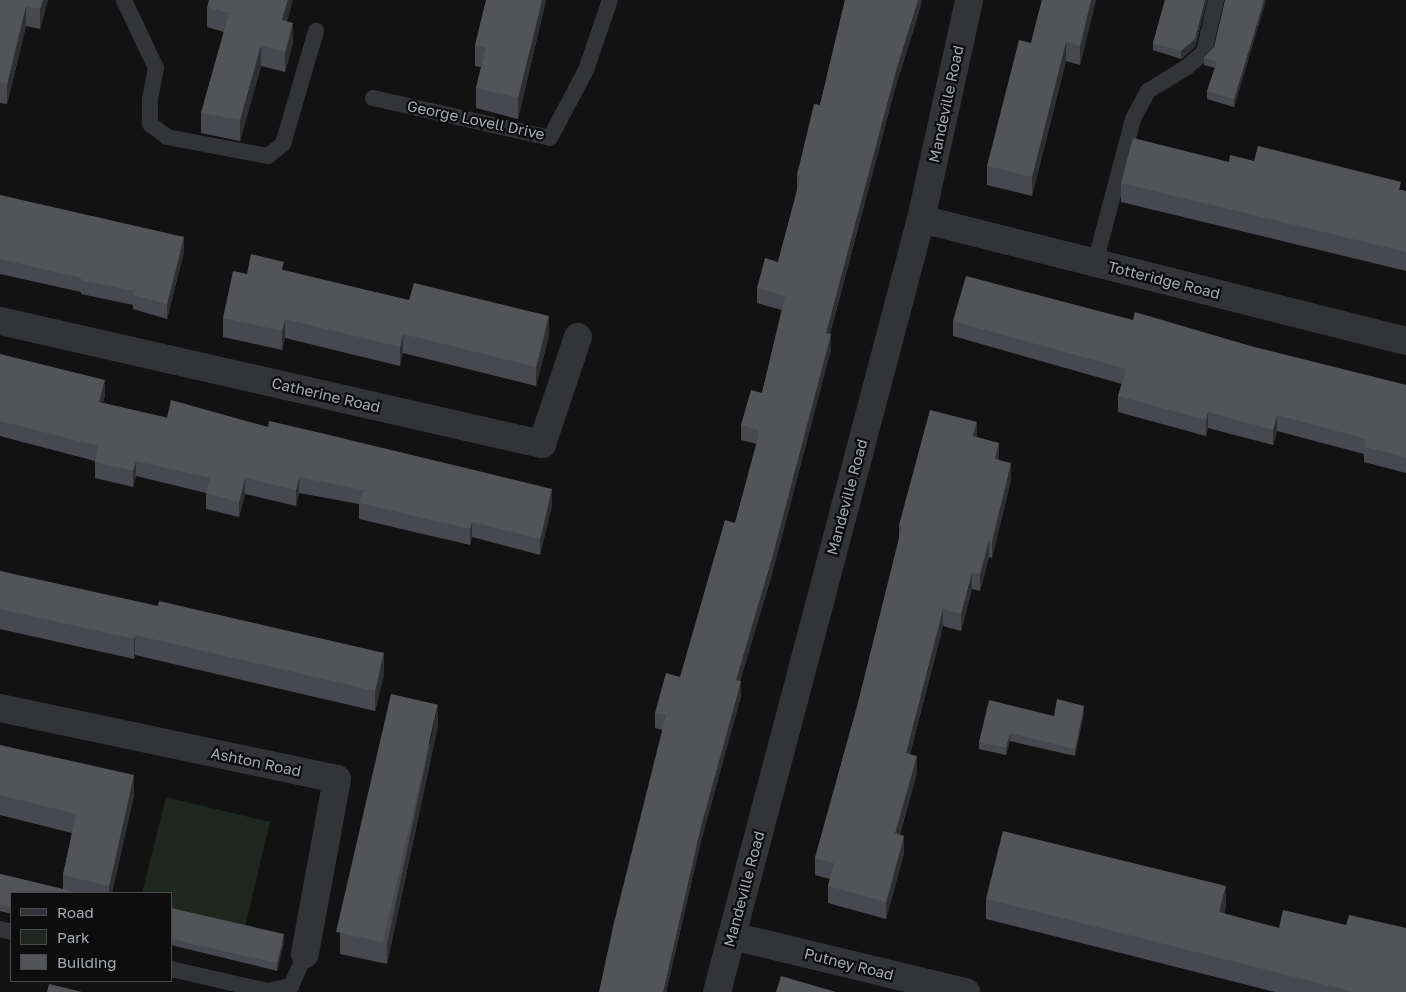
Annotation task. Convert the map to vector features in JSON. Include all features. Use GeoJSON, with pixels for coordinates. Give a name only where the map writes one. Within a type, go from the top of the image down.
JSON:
{"type":"FeatureCollection","features":[{"type":"Feature","properties":{"kind":"street","name":"Mandeville Road"},"geometry":{"type":"LineString","coordinates":[[717,992],[921,218],[969,0]]}},
{"type":"Feature","properties":{"kind":"street","name":"Totteridge Road"},"geometry":{"type":"LineString","coordinates":[[921,218],[1406,341]]}},
{"type":"Feature","properties":{"kind":"street","name":"Catherine Road"},"geometry":{"type":"LineString","coordinates":[[0,321],[542,444],[578,337]]}},
{"type":"Feature","properties":{"kind":"street","name":"Ashton Road"},"geometry":{"type":"LineString","coordinates":[[0,708],[337,779],[305,954]]}},
{"type":"Feature","properties":{"kind":"street","name":"Putney Road"},"geometry":{"type":"LineString","coordinates":[[732,936],[966,992]]}},
{"type":"Feature","properties":{"kind":"lane"},"geometry":{"type":"LineString","coordinates":[[124,0],[156,68],[150,98],[150,124],[168,137],[268,156],[283,144],[316,31]]}},
{"type":"Feature","properties":{"kind":"lane","name":"George Lovell Drive"},"geometry":{"type":"LineString","coordinates":[[373,98],[550,138],[586,70],[610,0]]}},
{"type":"Feature","properties":{"kind":"lane"},"geometry":{"type":"LineString","coordinates":[[1095,263],[1133,119],[1148,91],[1187,67],[1204,52],[1216,0]]}},
{"type":"Feature","properties":{"kind":"lane"},"geometry":{"type":"LineString","coordinates":[[172,969],[267,991],[291,986],[305,954]]}},
{"type":"Feature","properties":{"kind":"green space"},"geometry":{"type":"Polygon","coordinates":[[[166,797],[270,822],[245,927],[172,909],[172,892],[142,892],[166,797]]]}},
{"type":"Feature","properties":{"kind":"building"},"geometry":{"type":"Polygon","coordinates":[[[0,0],[43,0],[40,9],[26,6],[7,84],[0,82],[0,0]]]}},
{"type":"Feature","properties":{"kind":"building"},"geometry":{"type":"Polygon","coordinates":[[[209,0],[288,0],[282,20],[293,23],[285,52],[261,45],[240,120],[201,113],[229,13],[207,7],[209,0]]]}},
{"type":"Feature","properties":{"kind":"building"},"geometry":{"type":"Polygon","coordinates":[[[486,0],[542,0],[518,98],[476,88],[486,48],[475,45],[486,0]]]}},
{"type":"Feature","properties":{"kind":"building"},"geometry":{"type":"Polygon","coordinates":[[[845,0],[918,0],[896,70],[826,333],[831,334],[772,558],[736,680],[741,681],[701,826],[663,992],[599,992],[613,927],[666,715],[655,713],[666,673],[680,677],[725,520],[735,523],[757,441],[759,430],[741,425],[751,390],[762,393],[785,296],[757,288],[765,258],[778,262],[801,176],[797,175],[814,104],[820,105],[845,0]]]}},
{"type":"Feature","properties":{"kind":"building"},"geometry":{"type":"Polygon","coordinates":[[[1042,0],[1091,0],[1080,46],[1066,42],[1032,177],[987,166],[1019,40],[1031,43],[1042,0]]]}},
{"type":"Feature","properties":{"kind":"building"},"geometry":{"type":"Polygon","coordinates":[[[1165,0],[1205,0],[1195,39],[1181,51],[1153,43],[1165,0]]]}},
{"type":"Feature","properties":{"kind":"building"},"geometry":{"type":"Polygon","coordinates":[[[1225,0],[1264,0],[1234,99],[1207,91],[1217,61],[1204,58],[1214,47],[1225,0]]]}},
{"type":"Feature","properties":{"kind":"building"},"geometry":{"type":"Polygon","coordinates":[[[1133,138],[1229,162],[1230,155],[1254,161],[1258,146],[1401,182],[1399,190],[1406,191],[1406,252],[1121,183],[1133,138]]]}},
{"type":"Feature","properties":{"kind":"building"},"geometry":{"type":"Polygon","coordinates":[[[0,195],[184,237],[167,304],[133,295],[134,291],[81,280],[81,278],[0,259],[0,195]]]}},
{"type":"Feature","properties":{"kind":"building"},"geometry":{"type":"Polygon","coordinates":[[[251,254],[284,262],[282,270],[409,300],[414,283],[549,316],[536,367],[403,334],[400,347],[285,319],[282,331],[223,318],[233,271],[247,274],[251,254]]]}},
{"type":"Feature","properties":{"kind":"building"},"geometry":{"type":"Polygon","coordinates":[[[966,276],[1133,320],[1135,312],[1254,347],[1406,385],[1406,457],[1364,447],[1366,439],[1277,415],[1273,430],[1208,412],[1206,420],[1118,396],[1126,369],[953,321],[966,276]]]}},
{"type":"Feature","properties":{"kind":"building"},"geometry":{"type":"Polygon","coordinates":[[[0,354],[105,380],[99,402],[167,418],[171,400],[268,427],[269,421],[552,489],[540,539],[472,522],[470,529],[359,503],[364,490],[299,477],[296,490],[245,478],[239,502],[206,493],[210,478],[136,461],[133,471],[95,462],[98,446],[0,421],[0,354]]]}},
{"type":"Feature","properties":{"kind":"building"},"geometry":{"type":"Polygon","coordinates":[[[930,410],[977,422],[973,436],[999,443],[995,459],[1011,463],[992,541],[989,540],[980,574],[972,572],[961,614],[943,609],[906,753],[917,756],[895,833],[904,836],[886,902],[828,886],[834,863],[815,858],[858,703],[902,526],[899,525],[930,410]]]}},
{"type":"Feature","properties":{"kind":"building"},"geometry":{"type":"Polygon","coordinates":[[[0,571],[158,606],[159,601],[384,653],[375,691],[135,635],[134,639],[0,609],[0,571]]]}},
{"type":"Feature","properties":{"kind":"building"},"geometry":{"type":"Polygon","coordinates":[[[391,694],[438,705],[383,943],[336,932],[391,694]]]}},
{"type":"Feature","properties":{"kind":"building"},"geometry":{"type":"Polygon","coordinates":[[[1057,699],[1084,706],[1075,749],[1010,733],[1006,748],[979,742],[989,700],[1054,716],[1057,699]]]}},
{"type":"Feature","properties":{"kind":"building"},"geometry":{"type":"Polygon","coordinates":[[[0,745],[134,775],[109,886],[63,875],[76,814],[0,795],[0,745]]]}},
{"type":"Feature","properties":{"kind":"building"},"geometry":{"type":"Polygon","coordinates":[[[1003,831],[1226,886],[1219,912],[1279,928],[1283,910],[1346,925],[1349,915],[1406,928],[1406,992],[1354,992],[986,899],[1003,831]]]}},
{"type":"Feature","properties":{"kind":"building"},"geometry":{"type":"Polygon","coordinates":[[[0,874],[75,892],[10,892],[10,907],[0,904],[0,874]]]}},
{"type":"Feature","properties":{"kind":"building"},"geometry":{"type":"Polygon","coordinates":[[[172,908],[284,934],[277,963],[172,939],[172,908]]]}},
{"type":"Feature","properties":{"kind":"building"},"geometry":{"type":"Polygon","coordinates":[[[781,976],[836,992],[776,992],[781,976]]]}},
{"type":"Feature","properties":{"kind":"building"},"geometry":{"type":"Polygon","coordinates":[[[49,984],[82,992],[47,992],[49,984]]]}}]}
